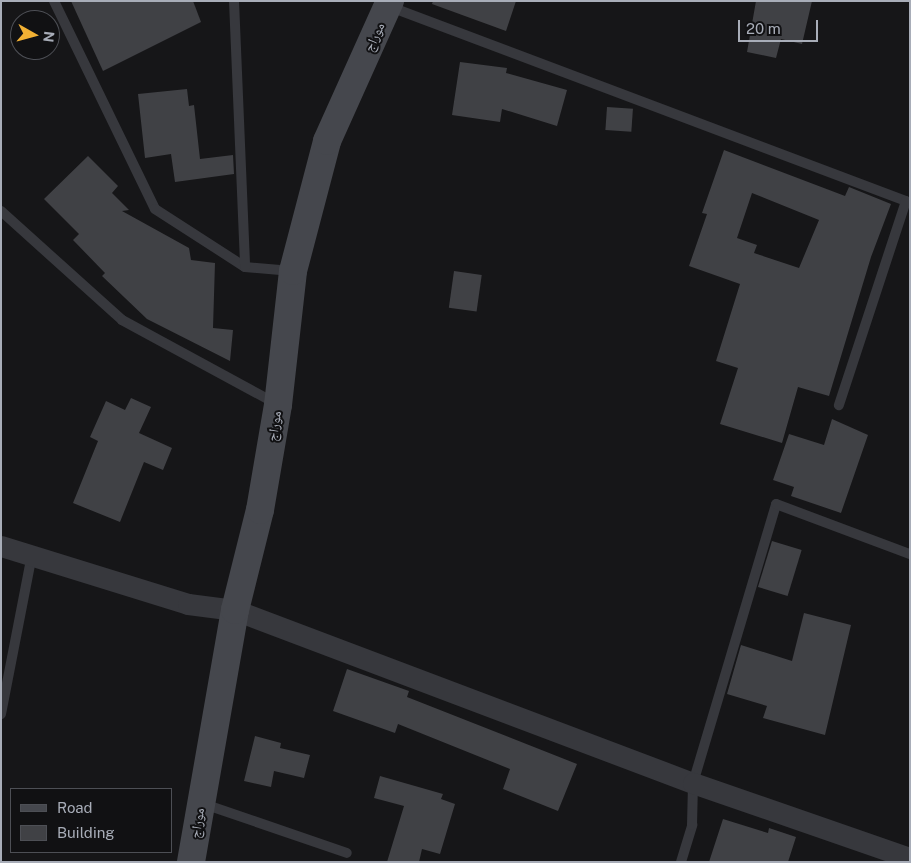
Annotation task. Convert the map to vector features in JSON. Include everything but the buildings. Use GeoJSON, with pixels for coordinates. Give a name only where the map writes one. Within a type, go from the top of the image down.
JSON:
{"type":"FeatureCollection","features":[{"type":"Feature","properties":{"kind":"main road","name":"موراج"},"geometry":{"type":"LineString","coordinates":[[191,862],[235,610],[260,510],[278,405],[293,271],[327,141],[388,4]]}},
{"type":"Feature","properties":{"kind":"street"},"geometry":{"type":"LineString","coordinates":[[1,546],[32,554],[188,604],[235,610],[693,783],[910,858]]}},
{"type":"Feature","properties":{"kind":"lane"},"geometry":{"type":"LineString","coordinates":[[54,1],[155,209],[245,266],[293,271]]}},
{"type":"Feature","properties":{"kind":"lane"},"geometry":{"type":"LineString","coordinates":[[234,1],[245,266]]}},
{"type":"Feature","properties":{"kind":"lane"},"geometry":{"type":"LineString","coordinates":[[388,4],[906,201],[839,405]]}},
{"type":"Feature","properties":{"kind":"lane"},"geometry":{"type":"LineString","coordinates":[[1,211],[122,320],[278,405]]}},
{"type":"Feature","properties":{"kind":"lane"},"geometry":{"type":"LineString","coordinates":[[681,862],[692,825],[693,783],[776,504],[910,554]]}},
{"type":"Feature","properties":{"kind":"lane"},"geometry":{"type":"LineString","coordinates":[[1,714],[32,554]]}},
{"type":"Feature","properties":{"kind":"lane"},"geometry":{"type":"LineString","coordinates":[[200,802],[347,853]]}}]}
